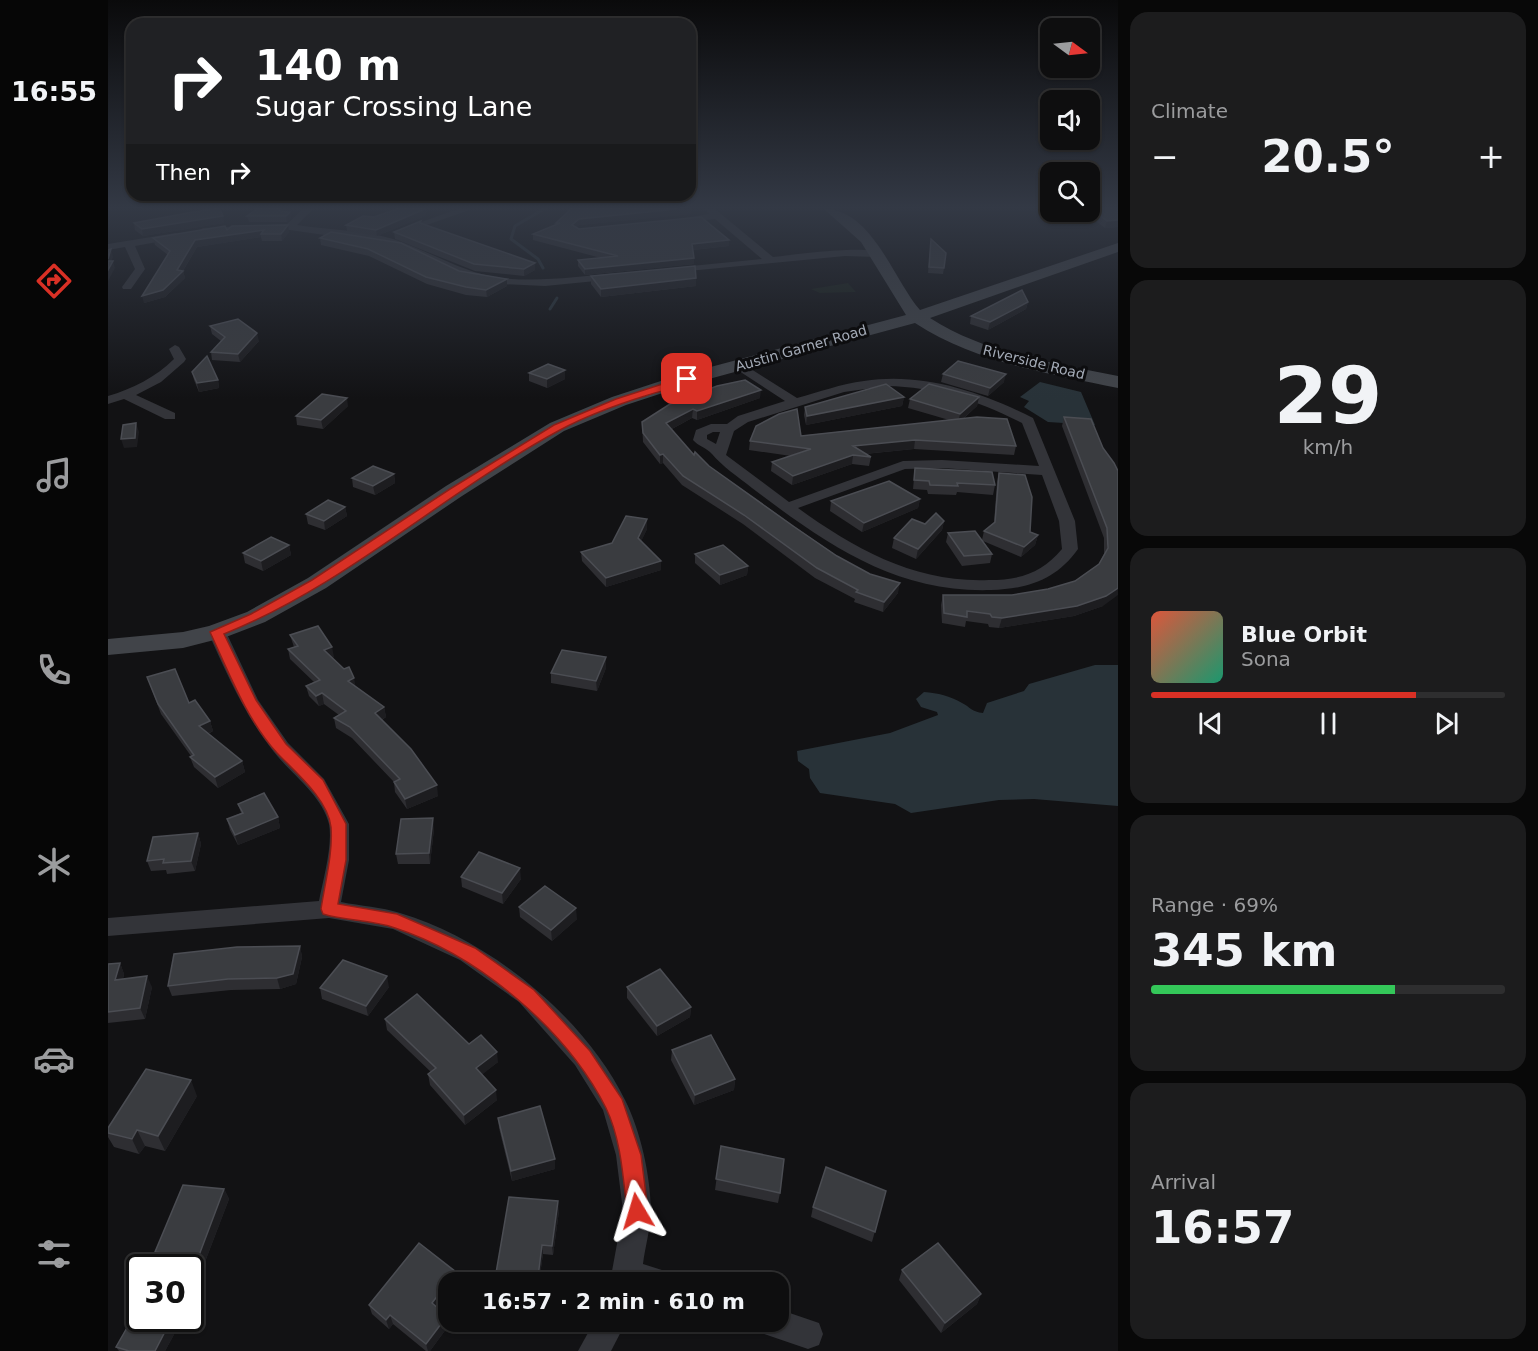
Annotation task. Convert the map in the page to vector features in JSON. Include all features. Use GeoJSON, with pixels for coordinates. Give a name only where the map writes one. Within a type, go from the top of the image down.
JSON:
{"type":"FeatureCollection","features":[{"type":"Feature","properties":{"kind":"street"},"geometry":{"type":"LineString","coordinates":[[127,287],[138,272]]}},
{"type":"Feature","properties":{"kind":"street"},"geometry":{"type":"LineString","coordinates":[[460,272],[501,281],[545,283],[624,276]]}},
{"type":"Feature","properties":{"kind":"street","name":"Riverside Road"},"geometry":{"type":"LineString","coordinates":[[887,272],[916,317],[971,346],[1017,361],[1118,382]]}},
{"type":"Feature","properties":{"kind":"street","name":"Austin Garner Road"},"geometry":{"type":"LineString","coordinates":[[108,647],[153,644],[217,632],[256,617],[317,583],[454,491],[557,427],[619,401],[680,381],[916,317],[1046,272]]}},
{"type":"Feature","properties":{"kind":"street"},"geometry":{"type":"LineString","coordinates":[[108,400],[126,395],[172,368],[180,359],[175,349]]}},
{"type":"Feature","properties":{"kind":"street"},"geometry":{"type":"LineString","coordinates":[[740,366],[795,402]]}},
{"type":"Feature","properties":{"kind":"street"},"geometry":{"type":"LineString","coordinates":[[868,384],[909,384],[943,389],[1005,409],[1028,421],[1067,521],[1070,549],[1054,570],[1029,581],[997,586],[957,586],[897,573],[857,555],[719,456],[731,428],[743,419],[795,402],[868,384]]}},
{"type":"Feature","properties":{"kind":"street"},"geometry":{"type":"LineString","coordinates":[[126,395],[170,416]]}},
{"type":"Feature","properties":{"kind":"street"},"geometry":{"type":"LineString","coordinates":[[720,453],[700,440],[701,433],[711,428],[731,428]]}},
{"type":"Feature","properties":{"kind":"street"},"geometry":{"type":"LineString","coordinates":[[788,507],[903,465],[942,464],[1047,471]]}},
{"type":"Feature","properties":{"kind":"street"},"geometry":{"type":"LineString","coordinates":[[217,632],[249,701],[281,748],[317,784],[339,824],[338,860],[329,909]]}},
{"type":"Feature","properties":{"kind":"street"},"geometry":{"type":"LineString","coordinates":[[108,927],[329,909],[397,921],[468,953],[528,995],[584,1057],[615,1106],[630,1155],[637,1211],[636,1272]]}},
{"type":"Feature","properties":{"kind":"street"},"geometry":{"type":"LineString","coordinates":[[789,1328],[808,1334]]}},
{"type":"Feature","properties":{"kind":"street"},"geometry":{"type":"LineString","coordinates":[[594,1351],[605,1332]]}},
{"type":"Feature","properties":{"kind":"shaded area"},"geometry":{"type":"Polygon","coordinates":[[[848,283],[856,292],[820,293],[811,289],[848,283]]]}},
{"type":"Feature","properties":{"kind":"shaded area"},"geometry":{"type":"Polygon","coordinates":[[[1040,382],[1081,392],[1095,425],[1048,422],[1024,407],[1029,401],[1020,397],[1040,382]]]}},
{"type":"Feature","properties":{"kind":"shaded area"},"geometry":{"type":"Polygon","coordinates":[[[1095,665],[1118,665],[1118,806],[1034,799],[999,800],[911,813],[895,804],[820,793],[810,778],[809,769],[798,761],[797,751],[890,733],[938,715],[937,712],[921,707],[916,699],[924,692],[948,697],[983,713],[987,703],[1024,691],[1029,684],[1095,665]]]}},
{"type":"Feature","properties":{"kind":"building"},"geometry":{"type":"Polygon","coordinates":[[[157,272],[182,272],[163,290],[142,296],[157,272]]]}},
{"type":"Feature","properties":{"kind":"building"},"geometry":{"type":"Polygon","coordinates":[[[416,272],[465,272],[507,279],[486,290],[426,277],[416,272]]]}},
{"type":"Feature","properties":{"kind":"building"},"geometry":{"type":"Polygon","coordinates":[[[632,272],[696,272],[696,278],[601,289],[591,276],[632,272]]]}},
{"type":"Feature","properties":{"kind":"building"},"geometry":{"type":"Polygon","coordinates":[[[1022,290],[1028,302],[990,322],[971,316],[1022,290]]]}},
{"type":"Feature","properties":{"kind":"building"},"geometry":{"type":"Polygon","coordinates":[[[238,319],[257,333],[238,354],[211,352],[225,337],[210,326],[238,319]]]}},
{"type":"Feature","properties":{"kind":"building"},"geometry":{"type":"Polygon","coordinates":[[[207,356],[218,380],[197,383],[192,372],[207,356]]]}},
{"type":"Feature","properties":{"kind":"building"},"geometry":{"type":"Polygon","coordinates":[[[958,361],[1006,374],[990,388],[943,374],[958,361]]]}},
{"type":"Feature","properties":{"kind":"building"},"geometry":{"type":"Polygon","coordinates":[[[548,364],[565,370],[547,379],[529,373],[548,364]]]}},
{"type":"Feature","properties":{"kind":"building"},"geometry":{"type":"Polygon","coordinates":[[[745,380],[761,390],[697,411],[693,409],[666,423],[694,455],[695,452],[709,466],[793,526],[837,556],[870,574],[900,583],[884,602],[856,592],[858,590],[817,568],[744,515],[683,476],[663,454],[660,455],[643,433],[642,422],[670,404],[717,386],[745,380]]]}},
{"type":"Feature","properties":{"kind":"building"},"geometry":{"type":"Polygon","coordinates":[[[886,384],[904,397],[807,416],[805,407],[886,384]]]}},
{"type":"Feature","properties":{"kind":"building"},"geometry":{"type":"Polygon","coordinates":[[[929,384],[979,397],[960,414],[910,399],[929,384]]]}},
{"type":"Feature","properties":{"kind":"building"},"geometry":{"type":"Polygon","coordinates":[[[322,394],[347,398],[321,420],[296,416],[322,394]]]}},
{"type":"Feature","properties":{"kind":"building"},"geometry":{"type":"Polygon","coordinates":[[[797,409],[801,436],[977,417],[1007,419],[1016,446],[915,440],[853,446],[871,457],[853,455],[793,476],[772,462],[811,449],[750,441],[756,426],[779,414],[797,409]]]}},
{"type":"Feature","properties":{"kind":"building"},"geometry":{"type":"Polygon","coordinates":[[[1064,417],[1091,419],[1103,448],[1118,471],[1118,588],[1106,596],[1077,606],[1002,618],[967,611],[967,617],[944,613],[943,595],[1012,595],[1048,589],[1075,581],[1099,564],[1108,548],[1107,528],[1064,417]]]}},
{"type":"Feature","properties":{"kind":"building"},"geometry":{"type":"Polygon","coordinates":[[[136,423],[135,438],[121,439],[123,425],[136,423]]]}},
{"type":"Feature","properties":{"kind":"building"},"geometry":{"type":"Polygon","coordinates":[[[373,466],[394,474],[373,486],[352,478],[373,466]]]}},
{"type":"Feature","properties":{"kind":"building"},"geometry":{"type":"Polygon","coordinates":[[[915,468],[992,472],[995,485],[957,483],[958,486],[930,485],[929,481],[914,480],[915,468]]]}},
{"type":"Feature","properties":{"kind":"building"},"geometry":{"type":"Polygon","coordinates":[[[999,473],[1025,475],[1032,497],[1030,532],[1038,535],[1024,547],[984,531],[995,522],[999,473]]]}},
{"type":"Feature","properties":{"kind":"building"},"geometry":{"type":"Polygon","coordinates":[[[889,481],[920,499],[864,523],[831,501],[889,481]]]}},
{"type":"Feature","properties":{"kind":"building"},"geometry":{"type":"Polygon","coordinates":[[[328,500],[345,507],[324,521],[306,514],[328,500]]]}},
{"type":"Feature","properties":{"kind":"building"},"geometry":{"type":"Polygon","coordinates":[[[936,513],[944,521],[918,549],[894,538],[912,519],[925,524],[936,513]]]}},
{"type":"Feature","properties":{"kind":"building"},"geometry":{"type":"Polygon","coordinates":[[[626,516],[647,519],[638,538],[661,561],[606,578],[581,552],[612,543],[626,516]]]}},
{"type":"Feature","properties":{"kind":"building"},"geometry":{"type":"Polygon","coordinates":[[[975,531],[992,554],[964,556],[948,533],[975,531]]]}},
{"type":"Feature","properties":{"kind":"building"},"geometry":{"type":"Polygon","coordinates":[[[271,537],[289,545],[261,561],[243,553],[271,537]]]}},
{"type":"Feature","properties":{"kind":"building"},"geometry":{"type":"Polygon","coordinates":[[[723,545],[748,566],[720,575],[695,554],[723,545]]]}},
{"type":"Feature","properties":{"kind":"building"},"geometry":{"type":"Polygon","coordinates":[[[318,626],[332,647],[324,650],[344,669],[349,667],[354,678],[348,681],[384,707],[375,713],[411,749],[437,785],[405,799],[394,782],[400,779],[350,727],[334,718],[346,711],[322,693],[316,696],[306,686],[320,680],[288,649],[298,646],[290,635],[318,626]]]}},
{"type":"Feature","properties":{"kind":"building"},"geometry":{"type":"Polygon","coordinates":[[[562,650],[606,657],[596,681],[551,673],[562,650]]]}},
{"type":"Feature","properties":{"kind":"building"},"geometry":{"type":"Polygon","coordinates":[[[175,669],[189,703],[195,700],[210,721],[199,726],[242,761],[215,777],[190,757],[194,755],[158,704],[147,677],[175,669]]]}},
{"type":"Feature","properties":{"kind":"building"},"geometry":{"type":"Polygon","coordinates":[[[264,793],[278,817],[235,835],[227,819],[243,813],[238,804],[264,793]]]}},
{"type":"Feature","properties":{"kind":"building"},"geometry":{"type":"Polygon","coordinates":[[[433,818],[429,853],[396,854],[401,819],[433,818]]]}},
{"type":"Feature","properties":{"kind":"building"},"geometry":{"type":"Polygon","coordinates":[[[198,833],[191,861],[163,863],[164,859],[147,861],[153,837],[198,833]]]}},
{"type":"Feature","properties":{"kind":"building"},"geometry":{"type":"Polygon","coordinates":[[[479,852],[520,868],[502,893],[461,877],[479,852]]]}},
{"type":"Feature","properties":{"kind":"building"},"geometry":{"type":"Polygon","coordinates":[[[545,886],[576,908],[551,930],[519,907],[545,886]]]}},
{"type":"Feature","properties":{"kind":"building"},"geometry":{"type":"Polygon","coordinates":[[[300,946],[293,974],[277,978],[228,979],[168,986],[174,954],[237,947],[300,946]]]}},
{"type":"Feature","properties":{"kind":"building"},"geometry":{"type":"Polygon","coordinates":[[[343,960],[387,976],[366,1006],[320,988],[343,960]]]}},
{"type":"Feature","properties":{"kind":"building"},"geometry":{"type":"Polygon","coordinates":[[[120,963],[115,980],[147,976],[140,1008],[108,1012],[108,964],[120,963]]]}},
{"type":"Feature","properties":{"kind":"building"},"geometry":{"type":"Polygon","coordinates":[[[660,969],[691,1007],[657,1026],[627,987],[660,969]]]}},
{"type":"Feature","properties":{"kind":"building"},"geometry":{"type":"Polygon","coordinates":[[[417,994],[469,1044],[481,1035],[497,1052],[476,1068],[496,1090],[464,1115],[428,1074],[436,1068],[385,1019],[417,994]]]}},
{"type":"Feature","properties":{"kind":"building"},"geometry":{"type":"Polygon","coordinates":[[[711,1035],[735,1079],[695,1095],[672,1050],[711,1035]]]}},
{"type":"Feature","properties":{"kind":"building"},"geometry":{"type":"Polygon","coordinates":[[[146,1069],[191,1080],[158,1136],[137,1130],[132,1139],[108,1133],[108,1128],[146,1069]]]}},
{"type":"Feature","properties":{"kind":"building"},"geometry":{"type":"Polygon","coordinates":[[[540,1106],[555,1159],[511,1171],[498,1118],[540,1106]]]}},
{"type":"Feature","properties":{"kind":"building"},"geometry":{"type":"Polygon","coordinates":[[[721,1146],[784,1159],[780,1193],[716,1179],[721,1146]]]}},
{"type":"Feature","properties":{"kind":"building"},"geometry":{"type":"Polygon","coordinates":[[[826,1167],[886,1191],[875,1232],[813,1207],[826,1167]]]}},
{"type":"Feature","properties":{"kind":"building"},"geometry":{"type":"Polygon","coordinates":[[[183,1185],[224,1189],[200,1254],[155,1252],[183,1185]]]}},
{"type":"Feature","properties":{"kind":"building"},"geometry":{"type":"Polygon","coordinates":[[[509,1197],[558,1201],[552,1246],[542,1245],[539,1272],[496,1272],[509,1197]]]}},
{"type":"Feature","properties":{"kind":"building"},"geometry":{"type":"Polygon","coordinates":[[[419,1243],[456,1272],[438,1272],[438,1295],[432,1303],[438,1308],[438,1328],[426,1344],[390,1315],[386,1320],[369,1305],[419,1243]]]}},
{"type":"Feature","properties":{"kind":"building"},"geometry":{"type":"Polygon","coordinates":[[[938,1243],[981,1294],[945,1323],[902,1270],[938,1243]]]}},
{"type":"Feature","properties":{"kind":"building"},"geometry":{"type":"Polygon","coordinates":[[[126,1330],[126,1332],[165,1332],[155,1351],[129,1351],[116,1347],[126,1330]]]}},
{"type":"Feature","properties":{"kind":"waterway"},"geometry":{"type":"LineString","coordinates":[[550,309],[557,298]]}},
{"type":"Feature","properties":{"kind":"route"},"geometry":{"type":"LineString","coordinates":[[637,1211],[630,1155],[615,1106],[584,1057],[528,995],[468,953],[397,921],[329,909],[338,860],[339,824],[317,784],[281,748],[249,701],[217,632],[256,617],[317,583],[454,491],[557,427],[619,401],[687,379]]}}]}
